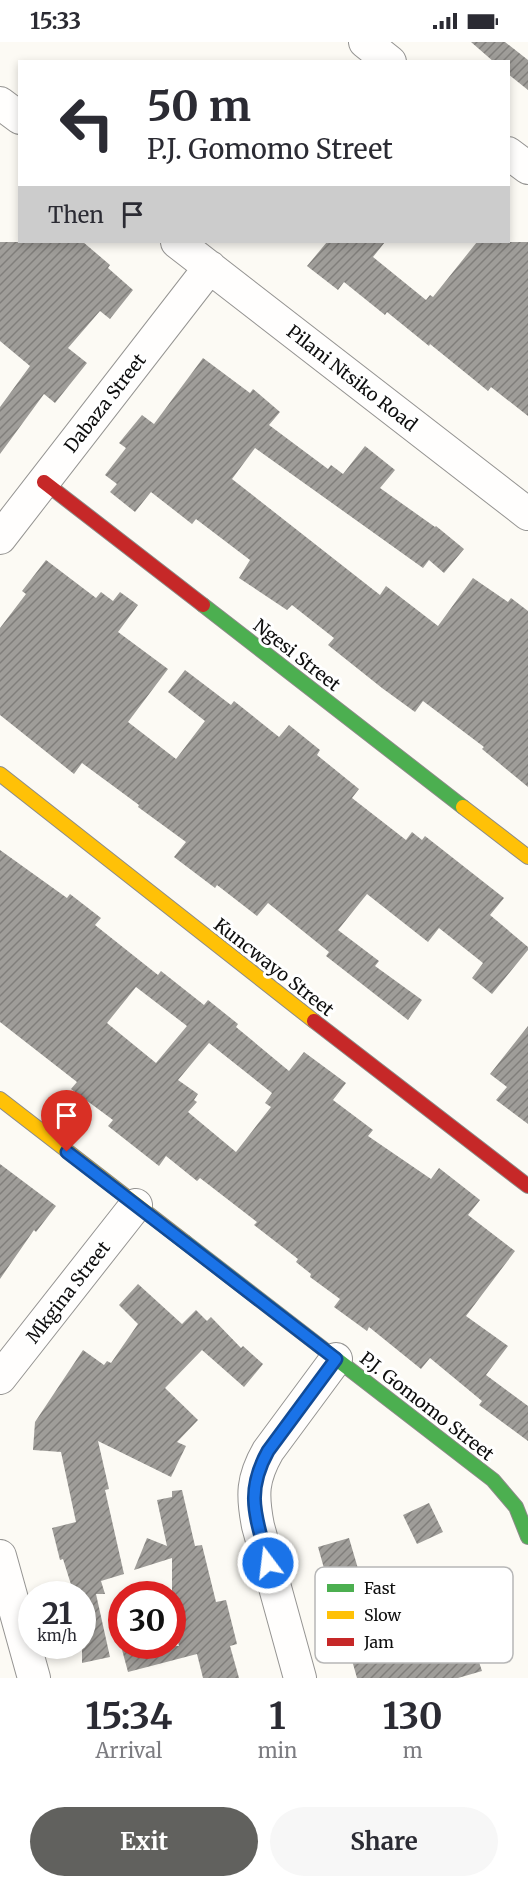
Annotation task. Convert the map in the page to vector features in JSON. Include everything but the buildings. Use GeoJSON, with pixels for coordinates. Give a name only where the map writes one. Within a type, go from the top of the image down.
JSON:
{"type":"FeatureCollection","features":[{"type":"Feature","properties":{"kind":"street"},"geometry":{"type":"LineString","coordinates":[[365,42],[388,60]]}},
{"type":"Feature","properties":{"kind":"street"},"geometry":{"type":"LineString","coordinates":[[510,154],[528,168]]}},
{"type":"Feature","properties":{"kind":"street","name":"Pilani Ntsiko Road"},"geometry":{"type":"LineString","coordinates":[[178,243],[528,514]]}},
{"type":"Feature","properties":{"kind":"street","name":"Dabaza Street"},"geometry":{"type":"LineString","coordinates":[[0,538],[210,267]]}},
{"type":"Feature","properties":{"kind":"street","name":"Ngesi Street"},"geometry":{"type":"LineString","coordinates":[[44,482],[528,858]]}},
{"type":"Feature","properties":{"kind":"street","name":"Kuncwayo Street"},"geometry":{"type":"LineString","coordinates":[[0,774],[430,1112],[528,1186]]}},
{"type":"Feature","properties":{"kind":"street","name":"P.J. Gomomo Street"},"geometry":{"type":"LineString","coordinates":[[0,1099],[493,1480],[516,1507],[528,1538]]}},
{"type":"Feature","properties":{"kind":"street","name":"Mkgina Street"},"geometry":{"type":"LineString","coordinates":[[0,1378],[136,1205]]}},
{"type":"Feature","properties":{"kind":"street"},"geometry":{"type":"LineString","coordinates":[[300,1678],[258,1526],[253,1501],[255,1481],[259,1467],[268,1451],[336,1359]]}},
{"type":"Feature","properties":{"kind":"street"},"geometry":{"type":"LineString","coordinates":[[0,1556],[34,1678]]}},
{"type":"Feature","properties":{"kind":"traffic: fast"},"geometry":{"type":"LineString","coordinates":[[203,605],[463,807]]}},
{"type":"Feature","properties":{"kind":"traffic: fast"},"geometry":{"type":"LineString","coordinates":[[185,1242],[493,1480],[516,1507],[528,1537]]}},
{"type":"Feature","properties":{"kind":"traffic: slow"},"geometry":{"type":"LineString","coordinates":[[0,774],[314,1021]]}},
{"type":"Feature","properties":{"kind":"traffic: slow"},"geometry":{"type":"LineString","coordinates":[[463,807],[528,857]]}},
{"type":"Feature","properties":{"kind":"traffic: slow"},"geometry":{"type":"LineString","coordinates":[[0,1099],[185,1242]]}},
{"type":"Feature","properties":{"kind":"traffic: jam"},"geometry":{"type":"LineString","coordinates":[[44,482],[203,605]]}},
{"type":"Feature","properties":{"kind":"traffic: jam"},"geometry":{"type":"LineString","coordinates":[[314,1021],[528,1186]]}},
{"type":"Feature","properties":{"kind":"route"},"geometry":{"type":"LineString","coordinates":[[67,1152],[336,1359],[268,1451],[259,1467],[253,1501],[268,1563]]}}]}
